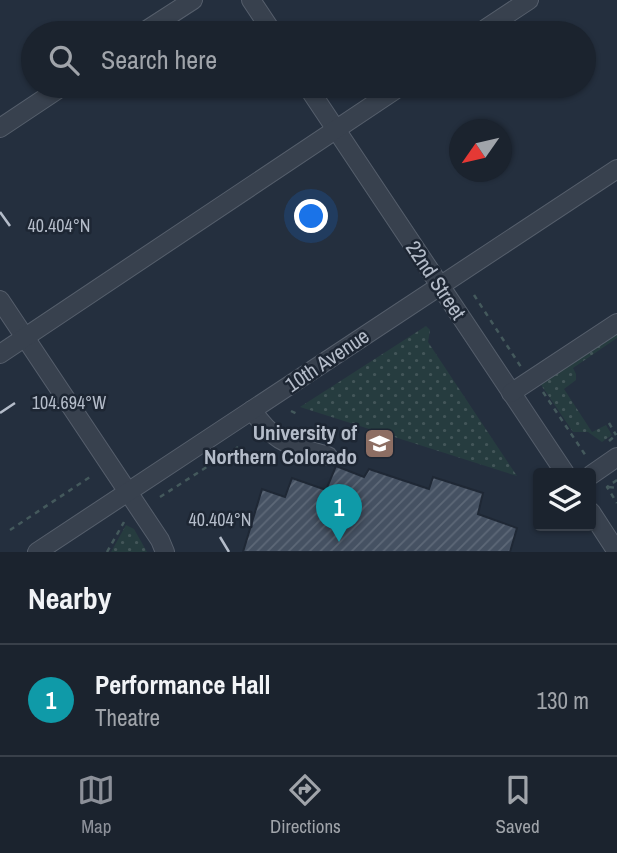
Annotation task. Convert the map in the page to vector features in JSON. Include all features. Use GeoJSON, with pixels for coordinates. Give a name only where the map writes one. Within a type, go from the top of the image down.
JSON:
{"type":"FeatureCollection","features":[{"type":"Feature","properties":{"kind":"street"},"geometry":{"type":"LineString","coordinates":[[160,21],[192,0]]}},
{"type":"Feature","properties":{"kind":"street"},"geometry":{"type":"LineString","coordinates":[[251,0],[265,21]]}},
{"type":"Feature","properties":{"kind":"street"},"geometry":{"type":"LineString","coordinates":[[498,21],[529,0]]}},
{"type":"Feature","properties":{"kind":"street"},"geometry":{"type":"LineString","coordinates":[[0,128],[45,98]]}},
{"type":"Feature","properties":{"kind":"street","name":"22nd Street"},"geometry":{"type":"LineString","coordinates":[[315,98],[562,468]]}},
{"type":"Feature","properties":{"kind":"street"},"geometry":{"type":"LineString","coordinates":[[0,354],[383,98]]}},
{"type":"Feature","properties":{"kind":"street","name":"10th Avenue"},"geometry":{"type":"LineString","coordinates":[[37,552],[617,169]]}},
{"type":"Feature","properties":{"kind":"street"},"geometry":{"type":"LineString","coordinates":[[0,300],[160,540],[165,552]]}},
{"type":"Feature","properties":{"kind":"street"},"geometry":{"type":"LineString","coordinates":[[512,393],[529,375],[617,323]]}},
{"type":"Feature","properties":{"kind":"street"},"geometry":{"type":"LineString","coordinates":[[252,411],[277,440],[328,456]]}},
{"type":"Feature","properties":{"kind":"street"},"geometry":{"type":"LineString","coordinates":[[596,469],[611,451]]}},
{"type":"Feature","properties":{"kind":"street"},"geometry":{"type":"LineString","coordinates":[[596,520],[617,552]]}},
{"type":"Feature","properties":{"kind":"path"},"geometry":{"type":"LineString","coordinates":[[474,295],[586,456]]}},
{"type":"Feature","properties":{"kind":"path"},"geometry":{"type":"LineString","coordinates":[[291,411],[299,415]]}},
{"type":"Feature","properties":{"kind":"path"},"geometry":{"type":"LineString","coordinates":[[609,423],[617,434],[611,451]]}},
{"type":"Feature","properties":{"kind":"path"},"geometry":{"type":"LineString","coordinates":[[160,497],[238,447]]}},
{"type":"Feature","properties":{"kind":"path"},"geometry":{"type":"LineString","coordinates":[[10,530],[93,475]]}},
{"type":"Feature","properties":{"kind":"path"},"geometry":{"type":"LineString","coordinates":[[607,487],[617,480]]}},
{"type":"Feature","properties":{"kind":"path"},"geometry":{"type":"LineString","coordinates":[[607,487],[617,488]]}},
{"type":"Feature","properties":{"kind":"path"},"geometry":{"type":"LineString","coordinates":[[607,487],[617,503]]}},
{"type":"Feature","properties":{"kind":"path"},"geometry":{"type":"LineString","coordinates":[[107,552],[124,522]]}},
{"type":"Feature","properties":{"kind":"green space"},"geometry":{"type":"Polygon","coordinates":[[[426,326],[430,330],[428,342],[517,476],[300,407],[426,326]]]}},
{"type":"Feature","properties":{"kind":"green space"},"geometry":{"type":"Polygon","coordinates":[[[617,330],[617,338],[573,368],[576,380],[564,389],[592,432],[606,425],[612,435],[602,442],[588,432],[573,432],[539,382],[617,330]]]}},
{"type":"Feature","properties":{"kind":"green space"},"geometry":{"type":"Polygon","coordinates":[[[126,525],[134,529],[147,552],[111,552],[126,525]]]}},
{"type":"Feature","properties":{"kind":"building"},"geometry":{"type":"Polygon","coordinates":[[[336,466],[364,477],[369,469],[429,489],[433,477],[483,493],[478,514],[517,528],[510,552],[243,552],[262,489],[285,497],[292,478],[326,490],[336,466]]]}},
{"type":"Feature","properties":{"kind":"place","name":"University of Northern Colorado"},"geometry":{"type":"Point","coordinates":[380,444]}},
{"type":"Feature","properties":{"kind":"place","name":"Performance Hall"},"geometry":{"type":"Point","coordinates":[339,542]}}]}
